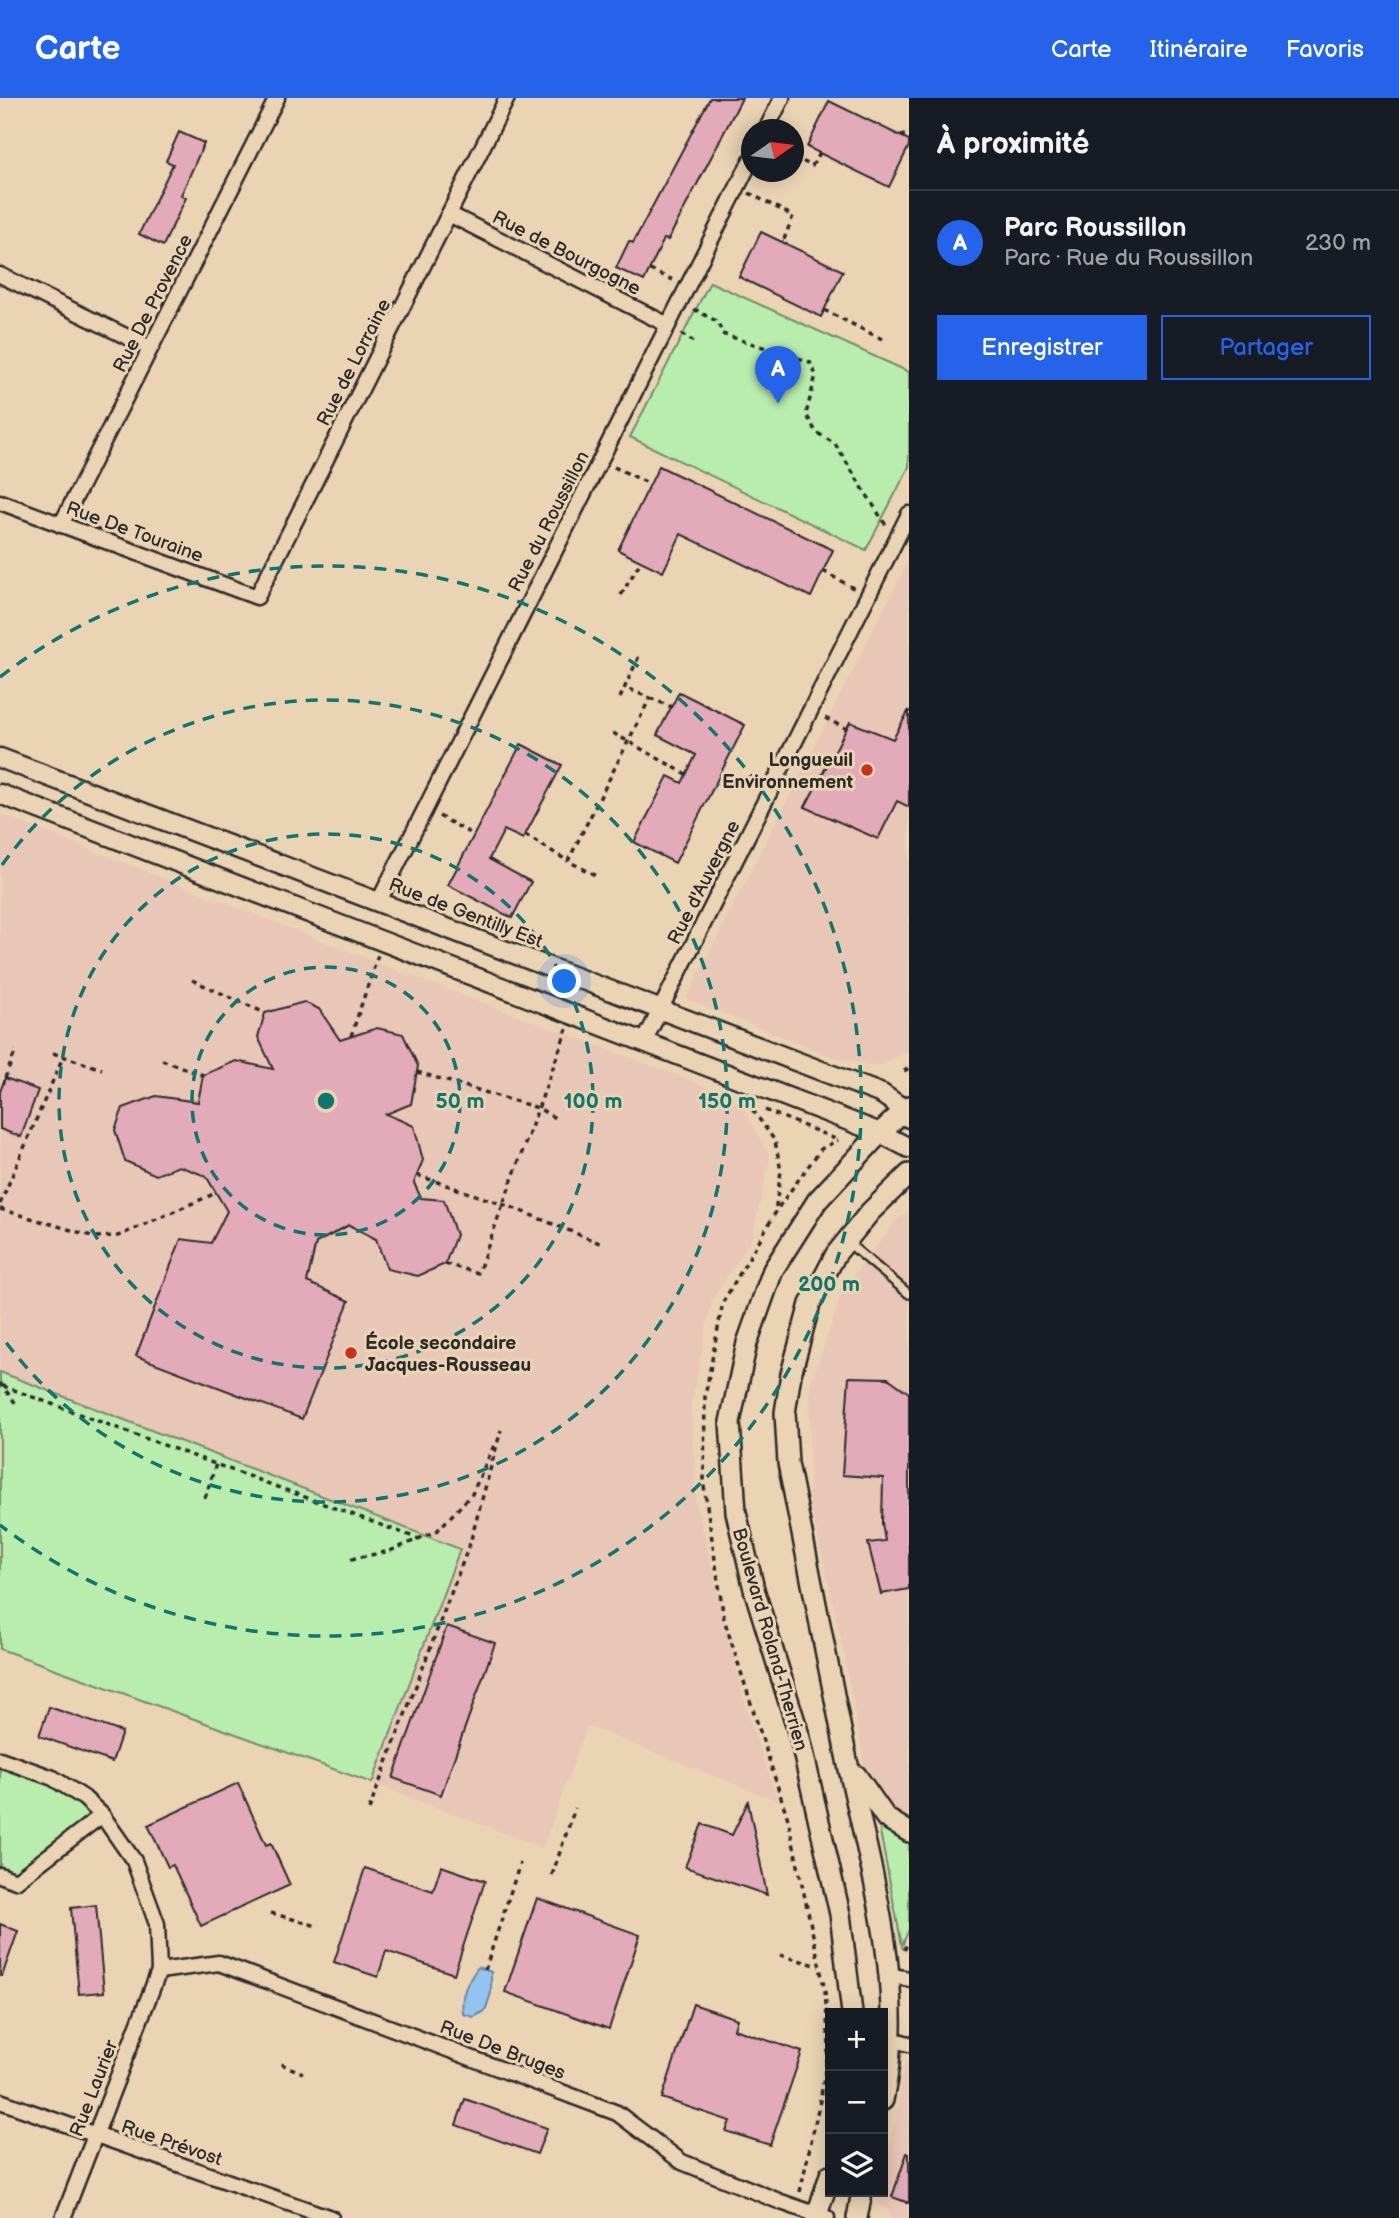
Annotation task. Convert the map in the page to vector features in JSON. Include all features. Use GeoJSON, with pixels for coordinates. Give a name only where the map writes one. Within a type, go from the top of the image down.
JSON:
{"type":"FeatureCollection","features":[{"type":"Feature","properties":{"kind":"main road","name":"Boulevard Roland-Therrien"},"geometry":{"type":"LineString","coordinates":[[851,2008],[840,1914],[806,1763],[754,1589],[736,1512],[730,1422],[747,1343],[773,1270],[817,1201],[880,1133],[908,1111]]}},
{"type":"Feature","properties":{"kind":"main road"},"geometry":{"type":"LineString","coordinates":[[888,2082],[899,2042],[876,1886],[788,1462],[786,1413],[791,1374],[810,1304],[836,1254],[870,1212],[909,1174]]}},
{"type":"Feature","properties":{"kind":"main road"},"geometry":{"type":"LineString","coordinates":[[848,1761],[886,1818],[909,1832]]}},
{"type":"Feature","properties":{"kind":"main road"},"geometry":{"type":"LineString","coordinates":[[820,2217],[825,2196]]}},
{"type":"Feature","properties":{"kind":"main road"},"geometry":{"type":"LineString","coordinates":[[856,2218],[861,2197]]}},
{"type":"Feature","properties":{"kind":"street","name":"Rue De Provence"},"geometry":{"type":"LineString","coordinates":[[61,525],[277,98]]}},
{"type":"Feature","properties":{"kind":"street","name":"Rue de Lorraine"},"geometry":{"type":"LineString","coordinates":[[484,144],[495,98]]}},
{"type":"Feature","properties":{"kind":"street","name":"Rue de Lorraine"},"geometry":{"type":"LineString","coordinates":[[257,597],[507,98]]}},
{"type":"Feature","properties":{"kind":"street"},"geometry":{"type":"LineString","coordinates":[[772,119],[782,98]]}},
{"type":"Feature","properties":{"kind":"street","name":"Rue du Roussillon"},"geometry":{"type":"LineString","coordinates":[[379,901],[741,179]]}},
{"type":"Feature","properties":{"kind":"street","name":"Rue de Bourgogne"},"geometry":{"type":"LineString","coordinates":[[449,214],[668,325]]}},
{"type":"Feature","properties":{"kind":"street"},"geometry":{"type":"LineString","coordinates":[[0,275],[150,348]]}},
{"type":"Feature","properties":{"kind":"street","name":"Rue De Touraine"},"geometry":{"type":"LineString","coordinates":[[0,502],[257,597]]}},
{"type":"Feature","properties":{"kind":"street","name":"Rue d'Auvergne"},"geometry":{"type":"LineString","coordinates":[[645,1042],[909,514]]}},
{"type":"Feature","properties":{"kind":"street","name":"Rue de Gentilly Est"},"geometry":{"type":"LineString","coordinates":[[0,758],[882,1094],[908,1111]]}},
{"type":"Feature","properties":{"kind":"street"},"geometry":{"type":"LineString","coordinates":[[0,794],[880,1133],[909,1149]]}},
{"type":"Feature","properties":{"kind":"street"},"geometry":{"type":"LineString","coordinates":[[0,1759],[53,1778],[84,1798],[102,1815],[134,1861],[157,1924],[159,1971]]}},
{"type":"Feature","properties":{"kind":"street"},"geometry":{"type":"LineString","coordinates":[[0,1875],[16,1881],[102,1815]]}},
{"type":"Feature","properties":{"kind":"street","name":"Rue De Bruges"},"geometry":{"type":"LineString","coordinates":[[159,1971],[219,1963],[232,1967],[617,2113],[682,2162],[820,2217]]}},
{"type":"Feature","properties":{"kind":"street","name":"Rue Laurier"},"geometry":{"type":"LineString","coordinates":[[63,2218],[159,1971]]}},
{"type":"Feature","properties":{"kind":"street"},"geometry":{"type":"LineString","coordinates":[[888,1975],[909,1979]]}},
{"type":"Feature","properties":{"kind":"street","name":"Rue Prévost"},"geometry":{"type":"LineString","coordinates":[[0,2101],[331,2218]]}},
{"type":"Feature","properties":{"kind":"lane"},"geometry":{"type":"LineString","coordinates":[[846,1241],[909,1294]]}},
{"type":"Feature","properties":{"kind":"path"},"geometry":{"type":"LineString","coordinates":[[901,136],[909,134]]}},
{"type":"Feature","properties":{"kind":"path"},"geometry":{"type":"LineString","coordinates":[[804,162],[812,166],[820,153]]}},
{"type":"Feature","properties":{"kind":"path"},"geometry":{"type":"LineString","coordinates":[[737,187],[793,216],[783,242]]}},
{"type":"Feature","properties":{"kind":"path"},"geometry":{"type":"LineString","coordinates":[[650,270],[687,286]]}},
{"type":"Feature","properties":{"kind":"path"},"geometry":{"type":"LineString","coordinates":[[680,301],[718,322],[722,334],[810,362],[816,375],[806,414],[816,432],[835,444],[896,540]]}},
{"type":"Feature","properties":{"kind":"path"},"geometry":{"type":"LineString","coordinates":[[824,310],[882,339]]}},
{"type":"Feature","properties":{"kind":"path"},"geometry":{"type":"LineString","coordinates":[[600,461],[650,484]]}},
{"type":"Feature","properties":{"kind":"path"},"geometry":{"type":"LineString","coordinates":[[621,595],[640,561]]}},
{"type":"Feature","properties":{"kind":"path"},"geometry":{"type":"LineString","coordinates":[[823,571],[868,597]]}},
{"type":"Feature","properties":{"kind":"path"},"geometry":{"type":"LineString","coordinates":[[620,698],[639,656]]}},
{"type":"Feature","properties":{"kind":"path"},"geometry":{"type":"LineString","coordinates":[[624,687],[671,707]]}},
{"type":"Feature","properties":{"kind":"path"},"geometry":{"type":"LineString","coordinates":[[568,861],[650,698]]}},
{"type":"Feature","properties":{"kind":"path"},"geometry":{"type":"LineString","coordinates":[[810,712],[847,729]]}},
{"type":"Feature","properties":{"kind":"path"},"geometry":{"type":"LineString","coordinates":[[612,733],[687,774]]}},
{"type":"Feature","properties":{"kind":"path"},"geometry":{"type":"LineString","coordinates":[[425,809],[474,835]]}},
{"type":"Feature","properties":{"kind":"path"},"geometry":{"type":"LineString","coordinates":[[525,835],[595,875]]}},
{"type":"Feature","properties":{"kind":"path"},"geometry":{"type":"LineString","coordinates":[[351,1037],[381,941]]}},
{"type":"Feature","properties":{"kind":"path"},"geometry":{"type":"LineString","coordinates":[[192,980],[265,1013]]}},
{"type":"Feature","properties":{"kind":"path"},"geometry":{"type":"LineString","coordinates":[[445,1264],[478,1273],[574,1015]]}},
{"type":"Feature","properties":{"kind":"path"},"geometry":{"type":"LineString","coordinates":[[5,1078],[16,1050]]}},
{"type":"Feature","properties":{"kind":"path"},"geometry":{"type":"LineString","coordinates":[[52,1053],[102,1069]]}},
{"type":"Feature","properties":{"kind":"path"},"geometry":{"type":"LineString","coordinates":[[63,1056],[0,1207],[95,1237],[118,1236],[216,1193]]}},
{"type":"Feature","properties":{"kind":"path"},"geometry":{"type":"LineString","coordinates":[[162,1060],[203,1075]]}},
{"type":"Feature","properties":{"kind":"path"},"geometry":{"type":"LineString","coordinates":[[904,1071],[909,1068]]}},
{"type":"Feature","properties":{"kind":"path"},"geometry":{"type":"LineString","coordinates":[[417,1072],[538,1108],[557,1119]]}},
{"type":"Feature","properties":{"kind":"path"},"geometry":{"type":"LineString","coordinates":[[747,1102],[775,1141],[781,1171],[775,1214]]}},
{"type":"Feature","properties":{"kind":"path"},"geometry":{"type":"LineString","coordinates":[[417,1175],[502,1204],[602,1244]]}},
{"type":"Feature","properties":{"kind":"path"},"geometry":{"type":"LineString","coordinates":[[1,1384],[18,1405]]}},
{"type":"Feature","properties":{"kind":"path"},"geometry":{"type":"LineString","coordinates":[[1,1384],[419,1539]]}},
{"type":"Feature","properties":{"kind":"path"},"geometry":{"type":"LineString","coordinates":[[351,1559],[390,1551],[437,1531],[472,1494],[501,1430],[470,1543],[369,1810]]}},
{"type":"Feature","properties":{"kind":"path"},"geometry":{"type":"LineString","coordinates":[[205,1498],[216,1464]]}},
{"type":"Feature","properties":{"kind":"path"},"geometry":{"type":"LineString","coordinates":[[552,1875],[575,1808]]}},
{"type":"Feature","properties":{"kind":"path"},"geometry":{"type":"LineString","coordinates":[[485,1970],[520,1863]]}},
{"type":"Feature","properties":{"kind":"path"},"geometry":{"type":"LineString","coordinates":[[271,1913],[317,1926]]}},
{"type":"Feature","properties":{"kind":"path"},"geometry":{"type":"LineString","coordinates":[[780,1955],[820,1967]]}},
{"type":"Feature","properties":{"kind":"path"},"geometry":{"type":"LineString","coordinates":[[281,2064],[303,2073]]}},
{"type":"Feature","properties":{"kind":"shaded area"},"geometry":{"type":"Polygon","coordinates":[[[909,559],[909,1050],[879,1066],[839,1059],[686,999],[909,559]]]}},
{"type":"Feature","properties":{"kind":"shaded area","name":"École secondaire Jacques-Rousseau"},"geometry":{"type":"Polygon","coordinates":[[[0,814],[414,977],[685,1078],[741,1104],[770,1157],[752,1239],[712,1300],[691,1405],[696,1502],[749,1718],[778,1801],[587,1726],[543,1848],[372,1783],[0,1649],[0,814]]]}},
{"type":"Feature","properties":{"kind":"shaded area"},"geometry":{"type":"Polygon","coordinates":[[[909,1212],[909,1815],[884,1809],[868,1783],[840,1634],[809,1498],[810,1386],[843,1290],[898,1218],[909,1212]]]}},
{"type":"Feature","properties":{"kind":"shaded area"},"geometry":{"type":"Polygon","coordinates":[[[909,2059],[909,2218],[889,2218],[890,2210],[877,2205],[878,2197],[888,2197],[888,2154],[903,2068],[909,2059]]]}},
{"type":"Feature","properties":{"kind":"green space"},"geometry":{"type":"Polygon","coordinates":[[[710,282],[909,372],[909,467],[866,550],[630,437],[710,282]]]}},
{"type":"Feature","properties":{"kind":"green space"},"geometry":{"type":"Polygon","coordinates":[[[0,1372],[460,1549],[372,1783],[0,1649],[0,1372]]]}},
{"type":"Feature","properties":{"kind":"green space"},"geometry":{"type":"Polygon","coordinates":[[[0,1759],[53,1778],[102,1815],[16,1881],[0,1875],[0,1759]]]}},
{"type":"Feature","properties":{"kind":"green space"},"geometry":{"type":"Polygon","coordinates":[[[879,1826],[909,1842],[909,1929],[902,1946],[879,1826]]]}},
{"type":"Feature","properties":{"kind":"water"},"geometry":{"type":"Polygon","coordinates":[[[478,1967],[491,1972],[491,1993],[485,2011],[474,2017],[463,2014],[463,2000],[478,1967]]]}},
{"type":"Feature","properties":{"kind":"building"},"geometry":{"type":"Polygon","coordinates":[[[710,98],[742,98],[668,240],[664,239],[644,281],[616,268],[629,241],[633,243],[710,98]]]}},
{"type":"Feature","properties":{"kind":"building"},"geometry":{"type":"Polygon","coordinates":[[[829,101],[909,140],[909,146],[889,187],[807,147],[829,101]]]}},
{"type":"Feature","properties":{"kind":"building"},"geometry":{"type":"Polygon","coordinates":[[[179,132],[204,143],[181,195],[186,198],[163,246],[139,234],[173,164],[166,161],[179,132]]]}},
{"type":"Feature","properties":{"kind":"building"},"geometry":{"type":"Polygon","coordinates":[[[761,232],[843,271],[821,317],[739,277],[761,232]]]}},
{"type":"Feature","properties":{"kind":"building"},"geometry":{"type":"Polygon","coordinates":[[[659,466],[833,550],[811,597],[681,534],[663,572],[618,550],[659,466]]]}},
{"type":"Feature","properties":{"kind":"building"},"geometry":{"type":"Polygon","coordinates":[[[679,692],[745,725],[675,863],[634,842],[668,776],[682,783],[696,755],[657,735],[679,692]]]}},
{"type":"Feature","properties":{"kind":"building","name":"Longueuil Environnement"},"geometry":{"type":"Polygon","coordinates":[[[909,710],[909,807],[897,801],[878,839],[805,807],[850,722],[893,739],[909,710]]]}},
{"type":"Feature","properties":{"kind":"building"},"geometry":{"type":"Polygon","coordinates":[[[521,744],[562,765],[523,839],[504,830],[489,859],[531,882],[512,918],[448,885],[521,744]]]}},
{"type":"Feature","properties":{"kind":"building"},"geometry":{"type":"Polygon","coordinates":[[[304,1002],[319,1009],[340,1040],[377,1028],[403,1034],[418,1066],[411,1104],[386,1114],[414,1126],[423,1160],[414,1183],[421,1198],[444,1200],[456,1235],[445,1264],[418,1276],[387,1269],[376,1239],[349,1225],[316,1243],[307,1282],[349,1301],[302,1419],[136,1356],[181,1239],[211,1243],[227,1211],[206,1176],[179,1166],[156,1175],[125,1161],[115,1130],[123,1108],[156,1096],[198,1102],[203,1075],[236,1061],[273,1069],[258,1037],[265,1013],[304,1002]]]}},
{"type":"Feature","properties":{"kind":"building"},"geometry":{"type":"Polygon","coordinates":[[[5,1078],[38,1090],[21,1137],[0,1129],[0,1092],[5,1078]]]}},
{"type":"Feature","properties":{"kind":"building"},"geometry":{"type":"Polygon","coordinates":[[[849,1377],[888,1378],[909,1393],[909,1589],[881,1594],[868,1543],[885,1541],[882,1523],[883,1478],[842,1475],[849,1377]]]}},
{"type":"Feature","properties":{"kind":"building"},"geometry":{"type":"Polygon","coordinates":[[[447,1626],[495,1643],[441,1795],[393,1778],[447,1626]]]}},
{"type":"Feature","properties":{"kind":"building"},"geometry":{"type":"Polygon","coordinates":[[[49,1707],[122,1732],[112,1762],[39,1736],[49,1707]]]}},
{"type":"Feature","properties":{"kind":"building"},"geometry":{"type":"Polygon","coordinates":[[[238,1783],[266,1845],[271,1843],[290,1885],[201,1926],[173,1865],[168,1867],[148,1825],[238,1783]]]}},
{"type":"Feature","properties":{"kind":"building"},"geometry":{"type":"Polygon","coordinates":[[[748,1802],[767,1895],[685,1867],[702,1824],[732,1835],[748,1802]]]}},
{"type":"Feature","properties":{"kind":"building"},"geometry":{"type":"Polygon","coordinates":[[[441,1866],[485,1881],[454,1974],[386,1951],[378,1977],[334,1962],[365,1868],[433,1891],[441,1866]]]}},
{"type":"Feature","properties":{"kind":"building"},"geometry":{"type":"Polygon","coordinates":[[[537,1898],[640,1935],[609,2029],[505,1992],[537,1898]]]}},
{"type":"Feature","properties":{"kind":"building"},"geometry":{"type":"Polygon","coordinates":[[[96,1905],[104,1992],[79,1994],[71,1908],[96,1905]]]}},
{"type":"Feature","properties":{"kind":"building"},"geometry":{"type":"Polygon","coordinates":[[[0,1924],[18,1931],[2,1976],[0,1976],[0,1924]]]}},
{"type":"Feature","properties":{"kind":"building"},"geometry":{"type":"Polygon","coordinates":[[[693,2004],[737,2019],[734,2029],[802,2052],[770,2145],[726,2131],[730,2121],[662,2098],[693,2004]]]}},
{"type":"Feature","properties":{"kind":"building"},"geometry":{"type":"Polygon","coordinates":[[[465,2099],[547,2128],[537,2154],[456,2125],[465,2099]]]}},
{"type":"Feature","properties":{"kind":"building"},"geometry":{"type":"Polygon","coordinates":[[[907,2153],[909,2154],[909,2203],[892,2197],[907,2153]]]}},
{"type":"Feature","properties":{"kind":"place","name":"Parc Roussillon"},"geometry":{"type":"Point","coordinates":[778,404]}},
{"type":"Feature","properties":{"kind":"place","name":"Longueuil Environnement"},"geometry":{"type":"Point","coordinates":[867,770]}},
{"type":"Feature","properties":{"kind":"place","name":"École secondaire Jacques-Rousseau"},"geometry":{"type":"Point","coordinates":[351,1353]}}]}
